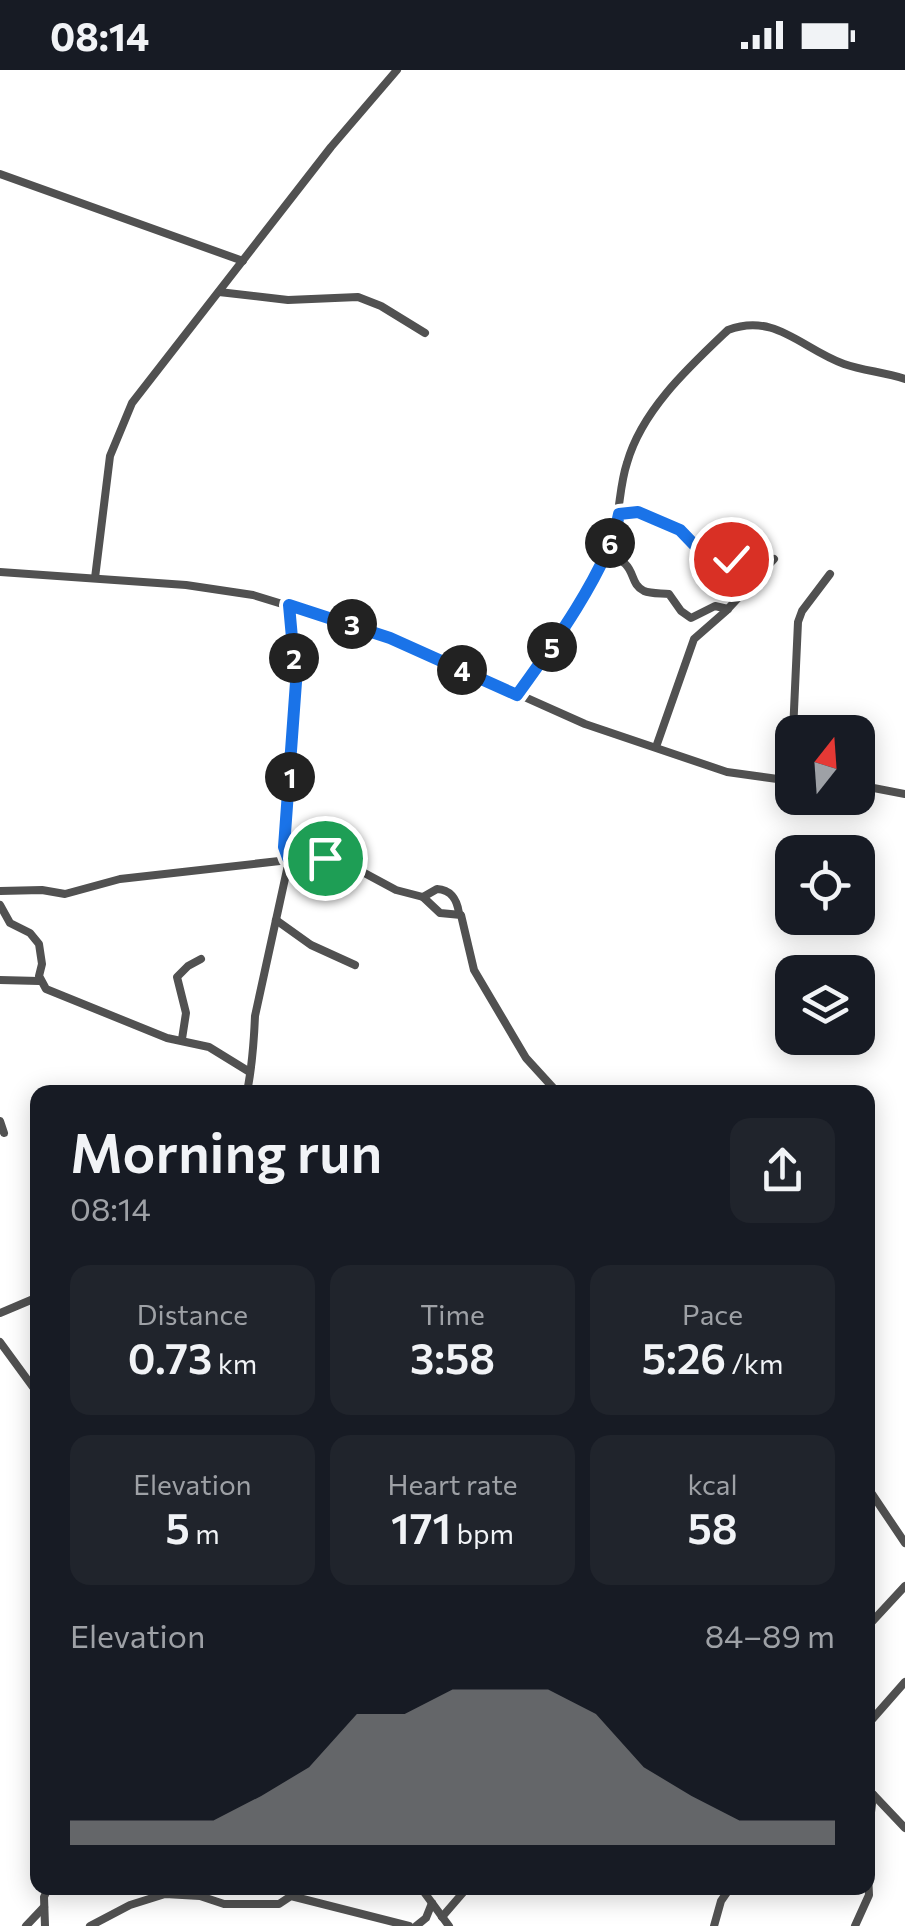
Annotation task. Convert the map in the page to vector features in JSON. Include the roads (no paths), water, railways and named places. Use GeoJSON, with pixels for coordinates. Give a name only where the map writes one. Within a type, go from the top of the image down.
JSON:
{"type":"FeatureCollection","features":[{"type":"Feature","properties":{"kind":"street"},"geometry":{"type":"LineString","coordinates":[[95,578],[105,481],[119,429],[146,383],[365,105],[397,70]]}},
{"type":"Feature","properties":{"kind":"street"},"geometry":{"type":"LineString","coordinates":[[0,174],[243,261]]}},
{"type":"Feature","properties":{"kind":"street"},"geometry":{"type":"LineString","coordinates":[[219,292],[288,300],[358,297],[424,332]]}},
{"type":"Feature","properties":{"kind":"street"},"geometry":{"type":"LineString","coordinates":[[517,695],[550,651],[604,555],[619,514],[625,467],[644,423],[728,330],[748,323],[771,327],[843,364],[905,379]]}},
{"type":"Feature","properties":{"kind":"street"},"geometry":{"type":"LineString","coordinates":[[619,514],[634,510],[680,530],[711,559],[725,561],[741,553],[751,554],[760,571]]}},
{"type":"Feature","properties":{"kind":"street"},"geometry":{"type":"LineString","coordinates":[[604,555],[622,560],[644,591],[669,594],[691,618],[714,606],[728,609]]}},
{"type":"Feature","properties":{"kind":"street"},"geometry":{"type":"LineString","coordinates":[[656,747],[691,646],[701,631],[728,609],[774,559]]}},
{"type":"Feature","properties":{"kind":"street"},"geometry":{"type":"LineString","coordinates":[[0,572],[195,586],[289,605],[390,638],[563,716],[728,772],[775,779]]}},
{"type":"Feature","properties":{"kind":"street"},"geometry":{"type":"LineString","coordinates":[[794,715],[798,622],[830,574]]}},
{"type":"Feature","properties":{"kind":"street"},"geometry":{"type":"LineString","coordinates":[[248,1085],[256,1040],[255,1016],[288,858],[283,840],[296,682],[289,605]]}},
{"type":"Feature","properties":{"kind":"street"},"geometry":{"type":"LineString","coordinates":[[875,788],[905,794]]}},
{"type":"Feature","properties":{"kind":"street"},"geometry":{"type":"LineString","coordinates":[[0,891],[65,894],[120,879],[288,858],[334,860],[396,890],[424,897],[440,913],[459,914]]}},
{"type":"Feature","properties":{"kind":"street"},"geometry":{"type":"LineString","coordinates":[[268,863],[283,885]]}},
{"type":"Feature","properties":{"kind":"street"},"geometry":{"type":"LineString","coordinates":[[424,897],[442,889],[456,900],[474,970],[526,1058],[551,1085]]}},
{"type":"Feature","properties":{"kind":"street"},"geometry":{"type":"LineString","coordinates":[[0,905],[10,923],[30,933],[39,944],[40,982]]}},
{"type":"Feature","properties":{"kind":"street"},"geometry":{"type":"LineString","coordinates":[[276,920],[311,946],[355,965]]}},
{"type":"Feature","properties":{"kind":"street"},"geometry":{"type":"LineString","coordinates":[[182,1039],[186,1013],[177,977],[201,959]]}},
{"type":"Feature","properties":{"kind":"street"},"geometry":{"type":"LineString","coordinates":[[0,980],[40,982],[46,989],[106,1015],[167,1038],[209,1046],[248,1070]]}},
{"type":"Feature","properties":{"kind":"street"},"geometry":{"type":"LineString","coordinates":[[0,1121],[4,1132]]}},
{"type":"Feature","properties":{"kind":"street"},"geometry":{"type":"LineString","coordinates":[[0,1312],[30,1300]]}},
{"type":"Feature","properties":{"kind":"street"},"geometry":{"type":"LineString","coordinates":[[0,1342],[30,1383]]}},
{"type":"Feature","properties":{"kind":"street"},"geometry":{"type":"LineString","coordinates":[[0,1364],[14,1362]]}},
{"type":"Feature","properties":{"kind":"street"},"geometry":{"type":"LineString","coordinates":[[875,1498],[905,1543]]}},
{"type":"Feature","properties":{"kind":"street"},"geometry":{"type":"LineString","coordinates":[[875,1618],[905,1586]]}},
{"type":"Feature","properties":{"kind":"street"},"geometry":{"type":"LineString","coordinates":[[875,1716],[905,1682]]}},
{"type":"Feature","properties":{"kind":"street"},"geometry":{"type":"LineString","coordinates":[[875,1797],[905,1828]]}},
{"type":"Feature","properties":{"kind":"street"},"geometry":{"type":"LineString","coordinates":[[45,1926],[47,1895]]}},
{"type":"Feature","properties":{"kind":"street"},"geometry":{"type":"LineString","coordinates":[[90,1926],[142,1900],[164,1895]]}},
{"type":"Feature","properties":{"kind":"street"},"geometry":{"type":"LineString","coordinates":[[191,1895],[224,1904],[278,1904],[291,1896],[413,1926],[426,1918],[432,1903]]}},
{"type":"Feature","properties":{"kind":"street"},"geometry":{"type":"LineString","coordinates":[[426,1895],[449,1926]]}},
{"type":"Feature","properties":{"kind":"street"},"geometry":{"type":"LineString","coordinates":[[442,1918],[462,1895]]}},
{"type":"Feature","properties":{"kind":"street"},"geometry":{"type":"LineString","coordinates":[[714,1926],[725,1895]]}},
{"type":"Feature","properties":{"kind":"street"},"geometry":{"type":"LineString","coordinates":[[854,1926],[868,1895]]}},
{"type":"Feature","properties":{"kind":"street"},"geometry":{"type":"LineString","coordinates":[[26,1926],[44,1907]]}}]}
